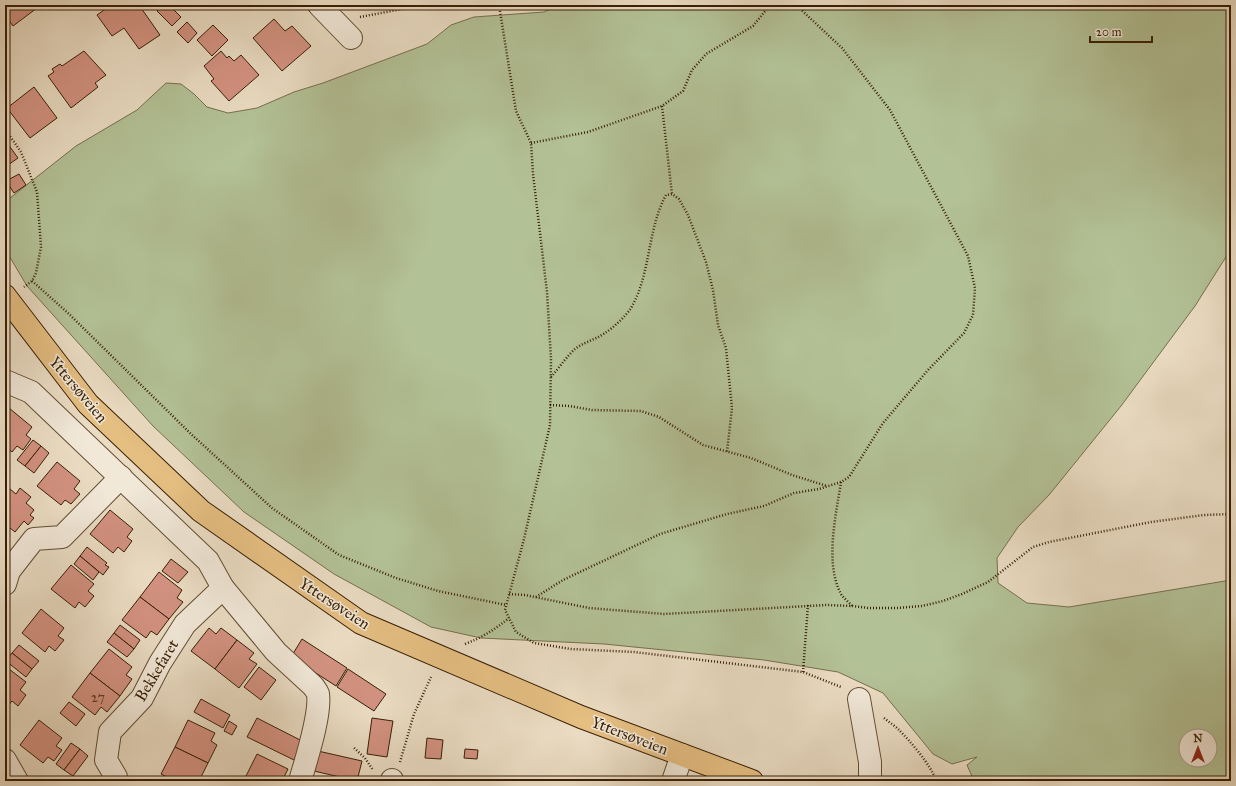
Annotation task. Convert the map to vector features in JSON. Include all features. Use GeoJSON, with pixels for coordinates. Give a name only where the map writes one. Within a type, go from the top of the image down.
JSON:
{"type":"FeatureCollection","features":[{"type":"Feature","properties":{"kind":"main road","name":"Yttersøveien"},"geometry":{"type":"LineString","coordinates":[[6,297],[88,404],[202,511],[361,623],[580,717],[752,781]]}},
{"type":"Feature","properties":{"kind":"street"},"geometry":{"type":"LineString","coordinates":[[319,5],[351,38]]}},
{"type":"Feature","properties":{"kind":"street"},"geometry":{"type":"LineString","coordinates":[[5,381],[31,392],[208,561],[223,588],[276,652],[313,686],[318,693],[316,716],[300,781]]}},
{"type":"Feature","properties":{"kind":"street"},"geometry":{"type":"LineString","coordinates":[[5,584],[9,571],[34,539],[62,537],[121,477]]}},
{"type":"Feature","properties":{"kind":"street","name":"Bekkefaret"},"geometry":{"type":"LineString","coordinates":[[114,781],[116,777],[106,760],[110,732],[142,698],[160,663],[185,624],[223,588]]}},
{"type":"Feature","properties":{"kind":"street"},"geometry":{"type":"LineString","coordinates":[[859,700],[870,762],[870,781]]}},
{"type":"Feature","properties":{"kind":"street"},"geometry":{"type":"LineString","coordinates":[[673,781],[682,755]]}},
{"type":"Feature","properties":{"kind":"street"},"geometry":{"type":"LineString","coordinates":[[5,760],[17,781]]}},
{"type":"Feature","properties":{"kind":"path"},"geometry":{"type":"LineString","coordinates":[[367,16],[416,5]]}},
{"type":"Feature","properties":{"kind":"path"},"geometry":{"type":"LineString","coordinates":[[499,5],[516,112],[531,143],[532,174],[547,292],[550,377],[550,425],[524,539],[505,610],[516,632],[534,643],[571,649],[634,652],[803,672],[844,688],[898,729],[926,762],[936,781]]}},
{"type":"Feature","properties":{"kind":"path"},"geometry":{"type":"LineString","coordinates":[[531,143],[588,132],[662,106],[683,91],[692,70],[706,54],[754,26],[770,5]]}},
{"type":"Feature","properties":{"kind":"path"},"geometry":{"type":"LineString","coordinates":[[536,597],[563,580],[660,534],[727,514],[764,506],[794,493],[819,489],[841,482],[849,477],[883,423],[928,370],[964,333],[973,314],[975,288],[968,256],[890,110],[842,48],[796,5]]}},
{"type":"Feature","properties":{"kind":"path"},"geometry":{"type":"LineString","coordinates":[[662,106],[672,194]]}},
{"type":"Feature","properties":{"kind":"path"},"geometry":{"type":"LineString","coordinates":[[5,129],[21,152],[37,192],[41,247],[36,273],[32,281],[6,297]]}},
{"type":"Feature","properties":{"kind":"path"},"geometry":{"type":"LineString","coordinates":[[550,377],[574,350],[585,342],[604,334],[621,319],[630,308],[641,284],[654,224],[660,206],[666,195],[672,194],[679,199],[688,215],[706,262],[713,290],[718,325],[726,348],[732,408],[727,452]]}},
{"type":"Feature","properties":{"kind":"path"},"geometry":{"type":"LineString","coordinates":[[32,281],[69,314],[191,434],[272,508],[338,555],[396,578],[438,591],[506,605]]}},
{"type":"Feature","properties":{"kind":"path"},"geometry":{"type":"LineString","coordinates":[[550,405],[569,406],[592,410],[641,411],[658,417],[703,445],[751,458],[792,475],[828,486]]}},
{"type":"Feature","properties":{"kind":"path"},"geometry":{"type":"LineString","coordinates":[[841,482],[832,551],[835,579],[840,594],[853,606]]}},
{"type":"Feature","properties":{"kind":"path"},"geometry":{"type":"LineString","coordinates":[[509,594],[536,597],[589,608],[664,614],[808,605],[853,606],[868,608],[922,606],[943,601],[988,582],[1033,547],[1049,542],[1151,522],[1204,515],[1231,514]]}},
{"type":"Feature","properties":{"kind":"path"},"geometry":{"type":"LineString","coordinates":[[803,672],[808,605]]}},
{"type":"Feature","properties":{"kind":"path"},"geometry":{"type":"LineString","coordinates":[[354,748],[365,758],[374,771],[386,779],[396,775],[414,714],[442,658],[460,645],[480,638],[491,632],[509,618]]}},
{"type":"Feature","properties":{"kind":"path"},"geometry":{"type":"LineString","coordinates":[[961,781],[972,776]]}},
{"type":"Feature","properties":{"kind":"green space"},"geometry":{"type":"Polygon","coordinates":[[[558,5],[1231,5],[1231,249],[1195,306],[1121,406],[1049,495],[1018,527],[997,558],[998,583],[1027,603],[1069,607],[1231,580],[1231,781],[1047,781],[1048,780],[1000,777],[988,781],[974,781],[967,765],[977,757],[952,764],[933,754],[883,693],[838,672],[764,660],[604,644],[481,638],[431,627],[334,574],[244,512],[153,426],[27,286],[5,249],[5,202],[76,146],[137,110],[166,83],[181,84],[207,107],[228,113],[257,108],[294,92],[323,83],[427,44],[451,25],[474,17],[544,12],[558,5]]]}},
{"type":"Feature","properties":{"kind":"building"},"geometry":{"type":"Polygon","coordinates":[[[5,5],[41,5],[13,26],[5,15],[5,5]]]}},
{"type":"Feature","properties":{"kind":"building"},"geometry":{"type":"Polygon","coordinates":[[[111,5],[139,5],[160,35],[139,49],[124,28],[112,36],[97,15],[111,5]]]}},
{"type":"Feature","properties":{"kind":"building"},"geometry":{"type":"Polygon","coordinates":[[[163,5],[169,5],[181,17],[172,26],[157,11],[163,5]]]}},
{"type":"Feature","properties":{"kind":"building"},"geometry":{"type":"Polygon","coordinates":[[[274,19],[285,31],[292,26],[311,46],[282,71],[253,38],[274,19]]]}},
{"type":"Feature","properties":{"kind":"building"},"geometry":{"type":"Polygon","coordinates":[[[187,22],[197,33],[188,43],[177,32],[187,22]]]}},
{"type":"Feature","properties":{"kind":"building"},"geometry":{"type":"Polygon","coordinates":[[[213,25],[228,40],[212,56],[197,40],[213,25]]]}},
{"type":"Feature","properties":{"kind":"building"},"geometry":{"type":"Polygon","coordinates":[[[84,51],[106,75],[95,83],[98,87],[71,108],[48,76],[54,72],[52,69],[60,64],[62,66],[84,51]]]}},
{"type":"Feature","properties":{"kind":"building"},"geometry":{"type":"Polygon","coordinates":[[[221,51],[227,58],[229,56],[234,61],[241,55],[259,75],[229,101],[211,81],[214,79],[204,66],[221,51]]]}},
{"type":"Feature","properties":{"kind":"building"},"geometry":{"type":"Polygon","coordinates":[[[34,87],[57,118],[30,138],[7,108],[34,87]]]}},
{"type":"Feature","properties":{"kind":"building"},"geometry":{"type":"Polygon","coordinates":[[[5,140],[18,158],[8,165],[5,162],[5,140]]]}},
{"type":"Feature","properties":{"kind":"building"},"geometry":{"type":"Polygon","coordinates":[[[19,174],[26,185],[14,193],[6,181],[19,174]]]}},
{"type":"Feature","properties":{"kind":"building"},"geometry":{"type":"Polygon","coordinates":[[[9,408],[32,427],[26,435],[31,439],[23,450],[17,446],[12,452],[5,446],[5,413],[9,408]]]}},
{"type":"Feature","properties":{"kind":"building"},"geometry":{"type":"Polygon","coordinates":[[[33,440],[41,446],[25,466],[17,460],[33,440]]]}},
{"type":"Feature","properties":{"kind":"building"},"geometry":{"type":"Polygon","coordinates":[[[41,446],[49,453],[34,473],[25,466],[41,446]]]}},
{"type":"Feature","properties":{"kind":"building"},"geometry":{"type":"Polygon","coordinates":[[[57,462],[80,481],[74,489],[80,494],[71,504],[65,500],[61,505],[37,486],[57,462]]]}},
{"type":"Feature","properties":{"kind":"building"},"geometry":{"type":"Polygon","coordinates":[[[20,488],[31,497],[26,503],[34,510],[30,515],[34,518],[28,525],[24,521],[15,532],[5,524],[5,495],[10,489],[16,494],[20,488]]]}},
{"type":"Feature","properties":{"kind":"building"},"geometry":{"type":"Polygon","coordinates":[[[110,510],[133,529],[127,537],[132,541],[124,552],[118,547],[113,553],[90,534],[110,510]]]}},
{"type":"Feature","properties":{"kind":"building"},"geometry":{"type":"Polygon","coordinates":[[[87,547],[107,563],[105,565],[109,567],[103,575],[80,556],[87,547]]]}},
{"type":"Feature","properties":{"kind":"building"},"geometry":{"type":"Polygon","coordinates":[[[80,556],[99,572],[93,580],[74,564],[80,556]]]}},
{"type":"Feature","properties":{"kind":"building"},"geometry":{"type":"Polygon","coordinates":[[[171,559],[188,572],[178,583],[162,571],[171,559]]]}},
{"type":"Feature","properties":{"kind":"building"},"geometry":{"type":"Polygon","coordinates":[[[71,565],[94,584],[88,591],[94,596],[85,607],[79,602],[75,608],[51,589],[71,565]]]}},
{"type":"Feature","properties":{"kind":"building"},"geometry":{"type":"Polygon","coordinates":[[[159,572],[182,590],[177,598],[183,602],[169,619],[140,597],[159,572]]]}},
{"type":"Feature","properties":{"kind":"building"},"geometry":{"type":"Polygon","coordinates":[[[140,597],[169,619],[157,635],[151,631],[146,638],[122,620],[140,597]]]}},
{"type":"Feature","properties":{"kind":"building"},"geometry":{"type":"Polygon","coordinates":[[[41,609],[64,628],[58,636],[64,640],[55,651],[49,646],[45,652],[22,633],[41,609]]]}},
{"type":"Feature","properties":{"kind":"building"},"geometry":{"type":"Polygon","coordinates":[[[120,625],[140,640],[134,649],[114,633],[120,625]]]}},
{"type":"Feature","properties":{"kind":"building"},"geometry":{"type":"Polygon","coordinates":[[[209,628],[216,634],[221,628],[237,640],[215,669],[191,651],[209,628]]]}},
{"type":"Feature","properties":{"kind":"building"},"geometry":{"type":"Polygon","coordinates":[[[114,633],[134,649],[127,657],[107,642],[114,633]]]}},
{"type":"Feature","properties":{"kind":"building"},"geometry":{"type":"Polygon","coordinates":[[[302,639],[347,668],[336,686],[291,657],[302,639]]]}},
{"type":"Feature","properties":{"kind":"building"},"geometry":{"type":"Polygon","coordinates":[[[237,640],[254,653],[249,659],[257,664],[239,688],[215,669],[237,640]]]}},
{"type":"Feature","properties":{"kind":"building"},"geometry":{"type":"Polygon","coordinates":[[[19,645],[39,661],[32,669],[12,653],[19,645]]]}},
{"type":"Feature","properties":{"kind":"building"},"geometry":{"type":"Polygon","coordinates":[[[109,649],[132,667],[126,675],[132,679],[120,696],[90,673],[109,649]]]}},
{"type":"Feature","properties":{"kind":"building"},"geometry":{"type":"Polygon","coordinates":[[[12,653],[32,669],[26,677],[6,661],[12,653]]]}},
{"type":"Feature","properties":{"kind":"building"},"geometry":{"type":"Polygon","coordinates":[[[5,666],[26,682],[20,690],[26,695],[18,706],[12,701],[7,707],[5,705],[5,666]]]}},
{"type":"Feature","properties":{"kind":"building"},"geometry":{"type":"Polygon","coordinates":[[[259,667],[276,680],[261,700],[244,687],[259,667]]]}},
{"type":"Feature","properties":{"kind":"building"},"geometry":{"type":"Polygon","coordinates":[[[348,669],[386,694],[374,711],[337,687],[348,669]]]}},
{"type":"Feature","properties":{"kind":"building"},"geometry":{"type":"Polygon","coordinates":[[[90,673],[120,696],[107,712],[101,707],[95,715],[72,697],[90,673]]]}},
{"type":"Feature","properties":{"kind":"building"},"geometry":{"type":"Polygon","coordinates":[[[201,699],[230,715],[223,728],[194,712],[201,699]]]}},
{"type":"Feature","properties":{"kind":"building"},"geometry":{"type":"Polygon","coordinates":[[[69,702],[85,714],[76,726],[60,713],[69,702]]]}},
{"type":"Feature","properties":{"kind":"building"},"geometry":{"type":"Polygon","coordinates":[[[257,718],[304,742],[294,760],[247,737],[257,718]]]}},
{"type":"Feature","properties":{"kind":"building"},"geometry":{"type":"Polygon","coordinates":[[[372,718],[393,721],[387,757],[367,754],[372,718]]]}},
{"type":"Feature","properties":{"kind":"building"},"geometry":{"type":"Polygon","coordinates":[[[39,720],[62,738],[56,746],[62,750],[54,761],[48,757],[43,763],[20,745],[39,720]]]}},
{"type":"Feature","properties":{"kind":"building"},"geometry":{"type":"Polygon","coordinates":[[[188,720],[215,733],[211,741],[217,745],[208,763],[175,747],[188,720]]]}},
{"type":"Feature","properties":{"kind":"building"},"geometry":{"type":"Polygon","coordinates":[[[229,721],[237,726],[232,735],[224,731],[229,721]]]}},
{"type":"Feature","properties":{"kind":"building"},"geometry":{"type":"Polygon","coordinates":[[[427,738],[443,740],[441,759],[425,758],[427,738]]]}},
{"type":"Feature","properties":{"kind":"building"},"geometry":{"type":"Polygon","coordinates":[[[71,743],[80,749],[64,770],[56,764],[71,743]]]}},
{"type":"Feature","properties":{"kind":"building"},"geometry":{"type":"Polygon","coordinates":[[[175,747],[208,763],[199,781],[192,779],[191,781],[175,781],[161,774],[175,747]]]}},
{"type":"Feature","properties":{"kind":"building"},"geometry":{"type":"Polygon","coordinates":[[[80,749],[88,756],[73,776],[64,770],[80,749]]]}},
{"type":"Feature","properties":{"kind":"building"},"geometry":{"type":"Polygon","coordinates":[[[465,749],[478,750],[477,759],[464,758],[465,749]]]}},
{"type":"Feature","properties":{"kind":"building"},"geometry":{"type":"Polygon","coordinates":[[[318,751],[362,761],[357,781],[314,771],[318,751]]]}},
{"type":"Feature","properties":{"kind":"building"},"geometry":{"type":"Polygon","coordinates":[[[257,754],[288,769],[282,781],[250,781],[245,778],[257,754]]]}},
{"type":"Feature","properties":{"kind":"building"},"geometry":{"type":"Polygon","coordinates":[[[69,776],[75,781],[64,781],[69,776]]]}}]}
